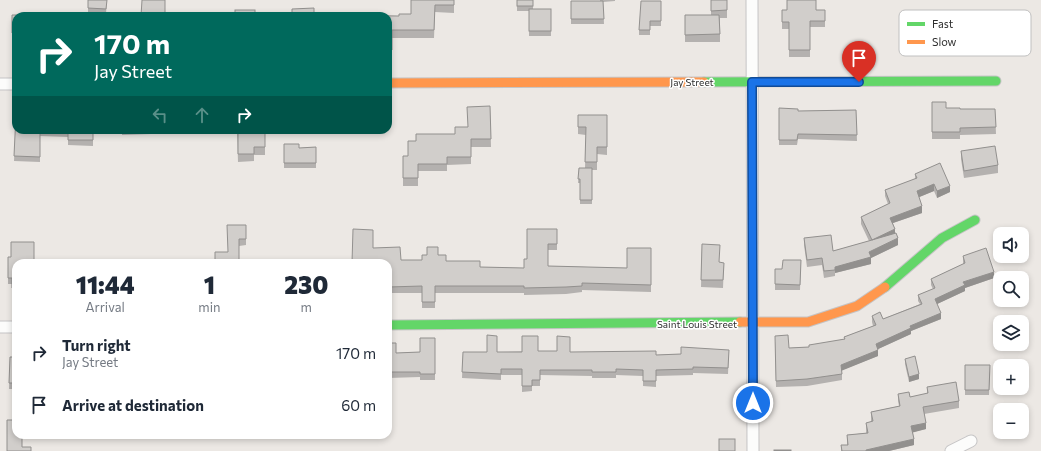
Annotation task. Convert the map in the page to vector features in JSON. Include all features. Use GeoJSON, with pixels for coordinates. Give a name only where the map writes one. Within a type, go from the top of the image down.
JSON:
{"type":"FeatureCollection","features":[{"type":"Feature","properties":{"kind":"street"},"geometry":{"type":"LineString","coordinates":[[752,0],[753,451]]}},
{"type":"Feature","properties":{"kind":"street","name":"Jay Street"},"geometry":{"type":"LineString","coordinates":[[392,83],[996,82]]}},
{"type":"Feature","properties":{"kind":"street"},"geometry":{"type":"LineString","coordinates":[[0,84],[12,84]]}},
{"type":"Feature","properties":{"kind":"street","name":"Saint Louis Street"},"geometry":{"type":"LineString","coordinates":[[392,325],[752,324],[808,322],[857,306],[895,280],[942,238],[975,220]]}},
{"type":"Feature","properties":{"kind":"street"},"geometry":{"type":"LineString","coordinates":[[0,327],[12,327]]}},
{"type":"Feature","properties":{"kind":"street"},"geometry":{"type":"LineString","coordinates":[[952,451],[971,441]]}},
{"type":"Feature","properties":{"kind":"building"},"geometry":{"type":"Polygon","coordinates":[[[88,0],[107,0],[106,9],[88,8],[88,0]]]}},
{"type":"Feature","properties":{"kind":"building"},"geometry":{"type":"Polygon","coordinates":[[[142,0],[165,0],[165,12],[141,12],[142,0]]]}},
{"type":"Feature","properties":{"kind":"building"},"geometry":{"type":"Polygon","coordinates":[[[411,0],[454,0],[454,5],[435,5],[434,30],[392,30],[392,16],[399,16],[399,14],[411,14],[411,0]]]}},
{"type":"Feature","properties":{"kind":"building"},"geometry":{"type":"Polygon","coordinates":[[[517,0],[533,0],[533,6],[517,6],[517,0]]]}},
{"type":"Feature","properties":{"kind":"building"},"geometry":{"type":"Polygon","coordinates":[[[711,0],[727,0],[727,10],[711,11],[711,0]]]}},
{"type":"Feature","properties":{"kind":"building"},"geometry":{"type":"Polygon","coordinates":[[[787,0],[816,0],[816,10],[825,10],[825,21],[810,21],[810,50],[789,50],[789,22],[782,22],[782,10],[787,10],[787,0]]]}},
{"type":"Feature","properties":{"kind":"building"},"geometry":{"type":"Polygon","coordinates":[[[571,1],[603,1],[604,19],[571,19],[571,1]]]}},
{"type":"Feature","properties":{"kind":"building"},"geometry":{"type":"Polygon","coordinates":[[[641,1],[661,1],[661,21],[650,21],[650,30],[639,30],[641,1]]]}},
{"type":"Feature","properties":{"kind":"building"},"geometry":{"type":"Polygon","coordinates":[[[314,8],[314,12],[292,12],[292,9],[314,8]]]}},
{"type":"Feature","properties":{"kind":"building"},"geometry":{"type":"Polygon","coordinates":[[[529,9],[551,9],[551,31],[529,31],[529,9]]]}},
{"type":"Feature","properties":{"kind":"building"},"geometry":{"type":"Polygon","coordinates":[[[235,10],[255,10],[255,12],[235,12],[235,10]]]}},
{"type":"Feature","properties":{"kind":"building"},"geometry":{"type":"Polygon","coordinates":[[[685,15],[719,15],[720,34],[685,35],[685,15]]]}},
{"type":"Feature","properties":{"kind":"building"},"geometry":{"type":"Polygon","coordinates":[[[932,102],[946,102],[946,108],[995,109],[996,127],[960,128],[960,132],[932,132],[932,102]]]}},
{"type":"Feature","properties":{"kind":"building"},"geometry":{"type":"Polygon","coordinates":[[[490,106],[491,139],[471,139],[471,157],[447,157],[447,164],[418,164],[418,178],[403,178],[403,156],[408,156],[408,141],[416,141],[416,134],[455,134],[455,127],[468,127],[467,107],[490,106]]]}},
{"type":"Feature","properties":{"kind":"building"},"geometry":{"type":"Polygon","coordinates":[[[779,108],[798,109],[798,111],[856,110],[857,135],[798,134],[797,140],[779,140],[779,108]]]}},
{"type":"Feature","properties":{"kind":"building"},"geometry":{"type":"Polygon","coordinates":[[[578,115],[607,115],[607,147],[597,147],[597,162],[585,162],[586,127],[578,127],[578,115]]]}},
{"type":"Feature","properties":{"kind":"building"},"geometry":{"type":"Polygon","coordinates":[[[15,134],[40,134],[40,157],[14,156],[15,134]]]}},
{"type":"Feature","properties":{"kind":"building"},"geometry":{"type":"Polygon","coordinates":[[[68,134],[93,134],[93,140],[68,140],[68,134]]]}},
{"type":"Feature","properties":{"kind":"building"},"geometry":{"type":"Polygon","coordinates":[[[238,134],[265,134],[265,147],[254,147],[254,154],[238,154],[238,134]]]}},
{"type":"Feature","properties":{"kind":"building"},"geometry":{"type":"Polygon","coordinates":[[[284,144],[299,144],[299,148],[316,147],[316,163],[284,163],[284,144]]]}},
{"type":"Feature","properties":{"kind":"building"},"geometry":{"type":"Polygon","coordinates":[[[995,146],[998,165],[964,171],[961,151],[995,146]]]}},
{"type":"Feature","properties":{"kind":"building"},"geometry":{"type":"Polygon","coordinates":[[[940,163],[950,186],[937,191],[934,184],[917,191],[922,206],[890,218],[895,229],[872,240],[861,217],[890,203],[885,190],[917,178],[915,174],[940,163]]]}},
{"type":"Feature","properties":{"kind":"building"},"geometry":{"type":"Polygon","coordinates":[[[579,168],[592,168],[592,200],[580,200],[580,179],[578,179],[579,168]]]}},
{"type":"Feature","properties":{"kind":"building"},"geometry":{"type":"Polygon","coordinates":[[[227,225],[246,225],[246,239],[239,239],[239,259],[215,259],[215,252],[228,252],[227,225]]]}},
{"type":"Feature","properties":{"kind":"building"},"geometry":{"type":"Polygon","coordinates":[[[353,229],[373,230],[373,248],[400,247],[401,260],[422,260],[422,255],[427,255],[427,247],[438,247],[438,255],[446,255],[446,261],[480,261],[480,267],[524,268],[524,259],[527,259],[527,229],[557,229],[557,244],[548,244],[548,266],[627,268],[627,248],[651,248],[651,285],[582,283],[582,286],[524,288],[524,286],[435,286],[435,302],[422,302],[422,286],[392,287],[392,259],[352,259],[353,229]]]}},
{"type":"Feature","properties":{"kind":"building"},"geometry":{"type":"Polygon","coordinates":[[[896,233],[898,238],[869,252],[871,257],[835,267],[835,270],[824,271],[822,258],[807,260],[804,238],[831,235],[833,251],[896,233]]]}},
{"type":"Feature","properties":{"kind":"building"},"geometry":{"type":"Polygon","coordinates":[[[11,242],[34,242],[34,259],[12,259],[12,278],[8,278],[8,257],[11,257],[11,242]]]}},
{"type":"Feature","properties":{"kind":"building"},"geometry":{"type":"Polygon","coordinates":[[[702,244],[720,245],[719,262],[724,263],[723,280],[701,280],[702,244]]]}},
{"type":"Feature","properties":{"kind":"building"},"geometry":{"type":"Polygon","coordinates":[[[986,248],[994,271],[963,282],[965,285],[935,299],[941,313],[910,326],[911,328],[876,344],[878,350],[841,365],[842,374],[807,379],[776,381],[775,336],[788,335],[789,348],[809,347],[809,345],[845,339],[844,337],[876,325],[872,316],[880,312],[883,319],[922,304],[918,295],[935,288],[931,279],[965,263],[963,256],[986,248]]]}},
{"type":"Feature","properties":{"kind":"building"},"geometry":{"type":"Polygon","coordinates":[[[783,260],[801,260],[800,285],[775,284],[775,269],[782,269],[783,260]]]}},
{"type":"Feature","properties":{"kind":"building"},"geometry":{"type":"Polygon","coordinates":[[[487,335],[497,336],[497,352],[522,352],[522,336],[538,336],[538,351],[557,351],[557,336],[570,337],[570,352],[656,351],[656,355],[681,354],[681,347],[729,350],[728,368],[693,367],[693,369],[656,370],[656,381],[643,381],[643,370],[616,369],[616,372],[592,372],[592,370],[540,370],[540,380],[532,380],[532,386],[522,386],[522,369],[501,369],[501,374],[462,372],[463,352],[487,352],[487,335]]]}},
{"type":"Feature","properties":{"kind":"building"},"geometry":{"type":"Polygon","coordinates":[[[420,338],[435,338],[435,374],[420,374],[420,372],[392,372],[392,343],[396,343],[396,353],[420,352],[420,338]]]}},
{"type":"Feature","properties":{"kind":"building"},"geometry":{"type":"Polygon","coordinates":[[[915,356],[919,374],[909,377],[905,359],[915,356]]]}},
{"type":"Feature","properties":{"kind":"building"},"geometry":{"type":"Polygon","coordinates":[[[10,357],[12,357],[12,383],[9,383],[10,357]]]}},
{"type":"Feature","properties":{"kind":"building"},"geometry":{"type":"Polygon","coordinates":[[[965,365],[990,365],[989,390],[965,390],[965,365]]]}},
{"type":"Feature","properties":{"kind":"building"},"geometry":{"type":"Polygon","coordinates":[[[956,382],[959,401],[923,407],[926,423],[911,426],[914,439],[866,451],[842,451],[841,445],[848,445],[847,435],[868,433],[866,423],[873,421],[871,412],[900,406],[898,394],[909,392],[910,397],[928,393],[927,387],[956,382]]]}},
{"type":"Feature","properties":{"kind":"building"},"geometry":{"type":"Polygon","coordinates":[[[7,420],[12,420],[12,439],[22,439],[22,447],[31,447],[31,451],[7,451],[7,420]]]}},
{"type":"Feature","properties":{"kind":"building"},"geometry":{"type":"Polygon","coordinates":[[[719,439],[735,439],[735,451],[719,451],[719,439]]]}},
{"type":"Feature","properties":{"kind":"building"},"geometry":{"type":"Polygon","coordinates":[[[791,450],[791,451],[774,451],[791,450]]]}},
{"type":"Feature","properties":{"kind":"traffic: fast"},"geometry":{"type":"LineString","coordinates":[[704,82],[996,81]]}},
{"type":"Feature","properties":{"kind":"traffic: fast"},"geometry":{"type":"LineString","coordinates":[[885,287],[942,238],[975,220]]}},
{"type":"Feature","properties":{"kind":"traffic: fast"},"geometry":{"type":"LineString","coordinates":[[392,325],[740,322]]}},
{"type":"Feature","properties":{"kind":"traffic: slow"},"geometry":{"type":"LineString","coordinates":[[392,83],[704,82]]}},
{"type":"Feature","properties":{"kind":"traffic: slow"},"geometry":{"type":"LineString","coordinates":[[740,322],[808,322],[857,306],[885,287]]}},
{"type":"Feature","properties":{"kind":"route"},"geometry":{"type":"LineString","coordinates":[[753,403],[752,82],[859,82]]}}]}
